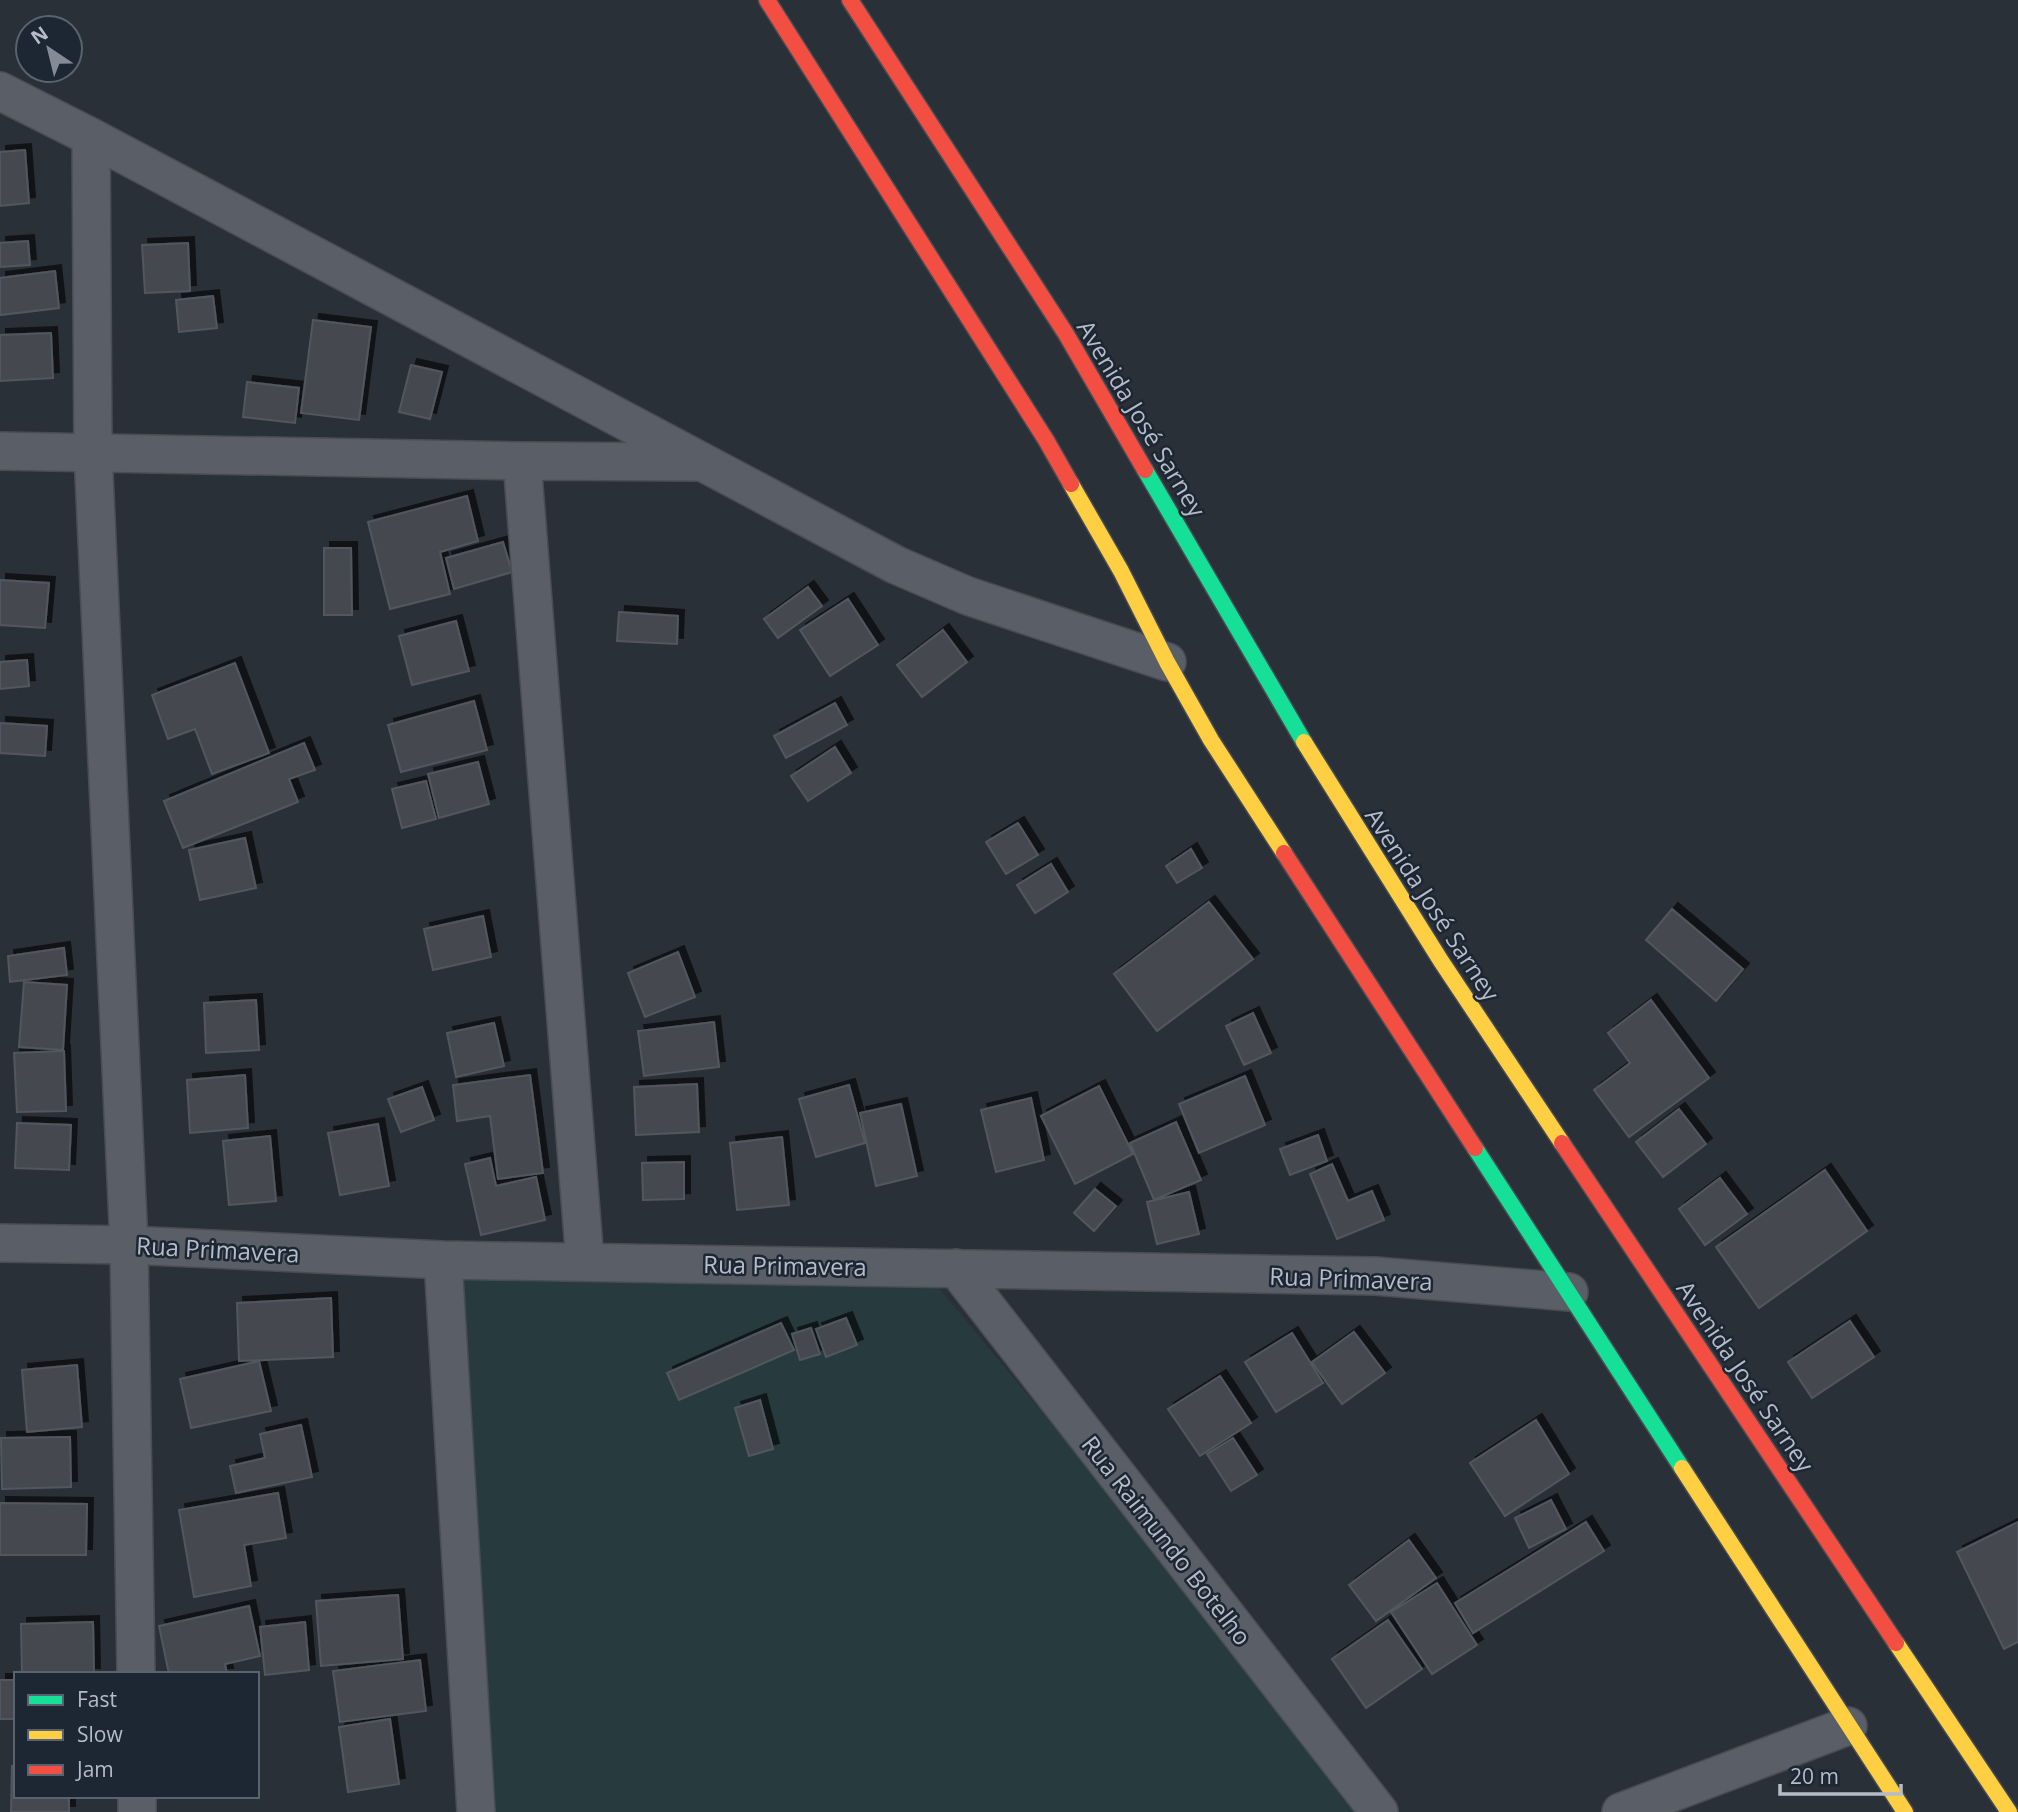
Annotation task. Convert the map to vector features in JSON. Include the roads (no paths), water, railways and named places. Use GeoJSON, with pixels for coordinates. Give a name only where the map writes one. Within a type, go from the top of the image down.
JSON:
{"type":"FeatureCollection","features":[{"type":"Feature","properties":{"kind":"main road"},"geometry":{"type":"LineString","coordinates":[[767,0],[1046,440],[1121,571],[1167,662],[1211,740],[1905,1812]]}},
{"type":"Feature","properties":{"kind":"main road","name":"Avenida José Sarney"},"geometry":{"type":"LineString","coordinates":[[850,0],[1066,334],[1325,778],[1441,961],[1994,1801],[2009,1812]]}},
{"type":"Feature","properties":{"kind":"street"},"geometry":{"type":"LineString","coordinates":[[0,91],[896,565],[968,596],[1167,662]]}},
{"type":"Feature","properties":{"kind":"street"},"geometry":{"type":"LineString","coordinates":[[91,137],[93,452],[129,1245],[136,1672]]}},
{"type":"Feature","properties":{"kind":"street"},"geometry":{"type":"LineString","coordinates":[[0,451],[702,462]]}},
{"type":"Feature","properties":{"kind":"street"},"geometry":{"type":"LineString","coordinates":[[522,461],[585,1262]]}},
{"type":"Feature","properties":{"kind":"street","name":"Rua Primavera"},"geometry":{"type":"LineString","coordinates":[[0,1243],[129,1245],[443,1260],[1375,1276],[1569,1292]]}},
{"type":"Feature","properties":{"kind":"street"},"geometry":{"type":"LineString","coordinates":[[443,1260],[476,1812]]}},
{"type":"Feature","properties":{"kind":"street","name":"Rua Raimundo Botelho"},"geometry":{"type":"LineString","coordinates":[[956,1268],[1379,1812]]}},
{"type":"Feature","properties":{"kind":"street"},"geometry":{"type":"LineString","coordinates":[[1621,1812],[1848,1726]]}}]}
